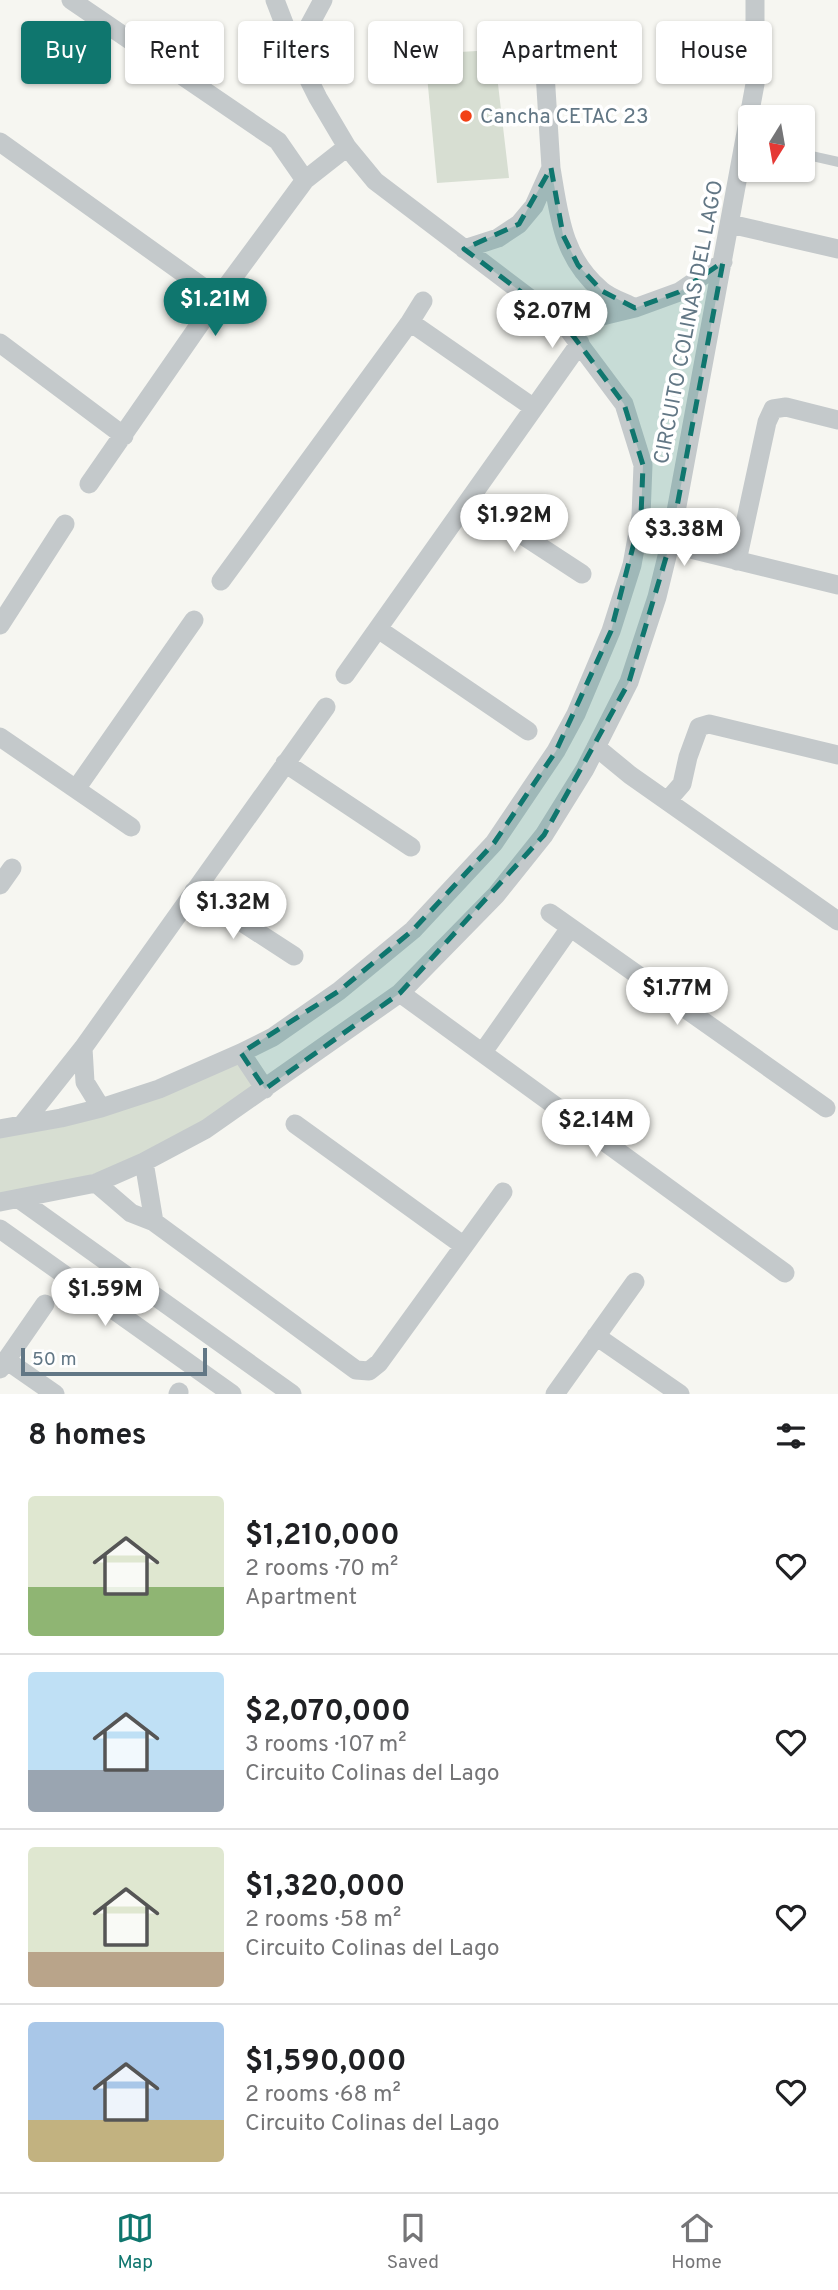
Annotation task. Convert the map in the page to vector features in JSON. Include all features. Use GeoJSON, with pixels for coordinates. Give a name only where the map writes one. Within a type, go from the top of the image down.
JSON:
{"type":"FeatureCollection","features":[{"type":"Feature","properties":{"kind":"street"},"geometry":{"type":"LineString","coordinates":[[71,0],[278,141],[305,180]]}},
{"type":"Feature","properties":{"kind":"street","name":"CIRCUITO COLINAS DEL LAGO"},"geometry":{"type":"LineString","coordinates":[[275,0],[283,21]]}},
{"type":"Feature","properties":{"kind":"street"},"geometry":{"type":"LineString","coordinates":[[312,21],[323,0]]}},
{"type":"Feature","properties":{"kind":"street","name":"CIRCUITO COLINAS DEL LAGO"},"geometry":{"type":"LineString","coordinates":[[752,105],[755,0]]}},
{"type":"Feature","properties":{"kind":"street","name":"CIRCUITO COLINAS DEL LAGO"},"geometry":{"type":"LineString","coordinates":[[0,1129],[101,1108],[159,1089],[241,1053],[273,1037],[339,991],[413,930],[494,843],[556,751],[576,714],[611,631],[632,565],[641,516],[643,465],[625,404],[565,326],[375,181],[347,147],[311,84]]}},
{"type":"Feature","properties":{"kind":"street"},"geometry":{"type":"LineString","coordinates":[[546,84],[551,168],[562,235],[578,265],[602,291],[635,308]]}},
{"type":"Feature","properties":{"kind":"street"},"geometry":{"type":"LineString","coordinates":[[0,142],[219,298]]}},
{"type":"Feature","properties":{"kind":"street"},"geometry":{"type":"LineString","coordinates":[[89,484],[305,180],[347,147]]}},
{"type":"Feature","properties":{"kind":"street"},"geometry":{"type":"LineString","coordinates":[[464,249],[498,238],[519,224],[534,206],[551,168]]}},
{"type":"Feature","properties":{"kind":"street","name":"CIRCUITO COLINAS DEL LAGO"},"geometry":{"type":"LineString","coordinates":[[10,1201],[96,1183],[144,1162],[206,1129],[265,1089],[400,993],[496,895],[544,835],[585,769],[629,682],[657,597],[670,544],[739,182]]}},
{"type":"Feature","properties":{"kind":"street"},"geometry":{"type":"LineString","coordinates":[[730,224],[838,249]]}},
{"type":"Feature","properties":{"kind":"street"},"geometry":{"type":"LineString","coordinates":[[565,326],[635,308],[679,292],[723,262]]}},
{"type":"Feature","properties":{"kind":"street"},"geometry":{"type":"LineString","coordinates":[[222,581],[423,301]]}},
{"type":"Feature","properties":{"kind":"street"},"geometry":{"type":"LineString","coordinates":[[410,322],[534,408]]}},
{"type":"Feature","properties":{"kind":"street"},"geometry":{"type":"LineString","coordinates":[[0,343],[124,436]]}},
{"type":"Feature","properties":{"kind":"street"},"geometry":{"type":"LineString","coordinates":[[345,675],[580,343]]}},
{"type":"Feature","properties":{"kind":"street"},"geometry":{"type":"LineString","coordinates":[[737,561],[767,422],[774,409],[786,407],[838,420]]}},
{"type":"Feature","properties":{"kind":"street"},"geometry":{"type":"LineString","coordinates":[[470,500],[582,574]]}},
{"type":"Feature","properties":{"kind":"street"},"geometry":{"type":"LineString","coordinates":[[0,625],[65,524]]}},
{"type":"Feature","properties":{"kind":"street"},"geometry":{"type":"LineString","coordinates":[[670,544],[838,585]]}},
{"type":"Feature","properties":{"kind":"street"},"geometry":{"type":"LineString","coordinates":[[76,789],[194,620]]}},
{"type":"Feature","properties":{"kind":"street"},"geometry":{"type":"LineString","coordinates":[[378,629],[528,731]]}},
{"type":"Feature","properties":{"kind":"street"},"geometry":{"type":"LineString","coordinates":[[22,1125],[83,1048],[326,707]]}},
{"type":"Feature","properties":{"kind":"street"},"geometry":{"type":"LineString","coordinates":[[668,800],[682,784],[699,727],[709,724],[838,755]]}},
{"type":"Feature","properties":{"kind":"street"},"geometry":{"type":"LineString","coordinates":[[0,737],[131,827]]}},
{"type":"Feature","properties":{"kind":"street"},"geometry":{"type":"LineString","coordinates":[[596,747],[630,775],[838,921]]}},
{"type":"Feature","properties":{"kind":"street"},"geometry":{"type":"LineString","coordinates":[[556,751],[585,769]]}},
{"type":"Feature","properties":{"kind":"street"},"geometry":{"type":"LineString","coordinates":[[285,763],[411,847]]}},
{"type":"Feature","properties":{"kind":"street"},"geometry":{"type":"LineString","coordinates":[[0,885],[12,868]]}},
{"type":"Feature","properties":{"kind":"street"},"geometry":{"type":"LineString","coordinates":[[194,891],[294,957]]}},
{"type":"Feature","properties":{"kind":"street"},"geometry":{"type":"LineString","coordinates":[[550,914],[826,1108]]}},
{"type":"Feature","properties":{"kind":"street"},"geometry":{"type":"LineString","coordinates":[[483,1052],[570,928]]}},
{"type":"Feature","properties":{"kind":"street"},"geometry":{"type":"LineString","coordinates":[[400,993],[785,1273]]}},
{"type":"Feature","properties":{"kind":"street"},"geometry":{"type":"LineString","coordinates":[[83,1048],[85,1082],[101,1108]]}},
{"type":"Feature","properties":{"kind":"street"},"geometry":{"type":"LineString","coordinates":[[241,1053],[265,1089]]}},
{"type":"Feature","properties":{"kind":"street"},"geometry":{"type":"LineString","coordinates":[[295,1124],[464,1246]]}},
{"type":"Feature","properties":{"kind":"street"},"geometry":{"type":"LineString","coordinates":[[144,1162],[154,1222]]}},
{"type":"Feature","properties":{"kind":"street"},"geometry":{"type":"LineString","coordinates":[[96,1183],[131,1213],[154,1222],[356,1370],[369,1371],[379,1363],[503,1192]]}},
{"type":"Feature","properties":{"kind":"street"},"geometry":{"type":"LineString","coordinates":[[10,1201],[292,1394]]}},
{"type":"Feature","properties":{"kind":"street"},"geometry":{"type":"LineString","coordinates":[[0,1229],[232,1394]]}},
{"type":"Feature","properties":{"kind":"street"},"geometry":{"type":"LineString","coordinates":[[555,1394],[635,1282]]}},
{"type":"Feature","properties":{"kind":"street"},"geometry":{"type":"LineString","coordinates":[[45,1304],[3,1364],[55,1394]]}},
{"type":"Feature","properties":{"kind":"street"},"geometry":{"type":"LineString","coordinates":[[596,1336],[680,1394]]}},
{"type":"Feature","properties":{"kind":"lane"},"geometry":{"type":"LineString","coordinates":[[816,157],[838,162]]}},
{"type":"Feature","properties":{"kind":"highlighted area"},"geometry":{"type":"Polygon","coordinates":[[[551,168],[563,235],[578,265],[602,291],[635,308],[679,292],[723,262],[670,544],[629,682],[544,835],[400,993],[265,1089],[241,1053],[339,991],[413,930],[494,843],[556,751],[611,631],[641,516],[643,465],[624,404],[565,325],[464,249],[519,224],[551,168]]]}},
{"type":"Feature","properties":{"kind":"shaded area","name":"Cancha CETAC 23"},"geometry":{"type":"Polygon","coordinates":[[[477,51],[477,84],[498,84],[509,178],[437,183],[428,84],[463,84],[463,52],[477,51]]]}},
{"type":"Feature","properties":{"kind":"shaded area"},"geometry":{"type":"Polygon","coordinates":[[[240,1055],[263,1089],[156,1156],[0,1201],[0,1134],[240,1055]]]}},
{"type":"Feature","properties":{"kind":"place","name":"Cancha CETAC 23"},"geometry":{"type":"Point","coordinates":[466,116]}}]}
